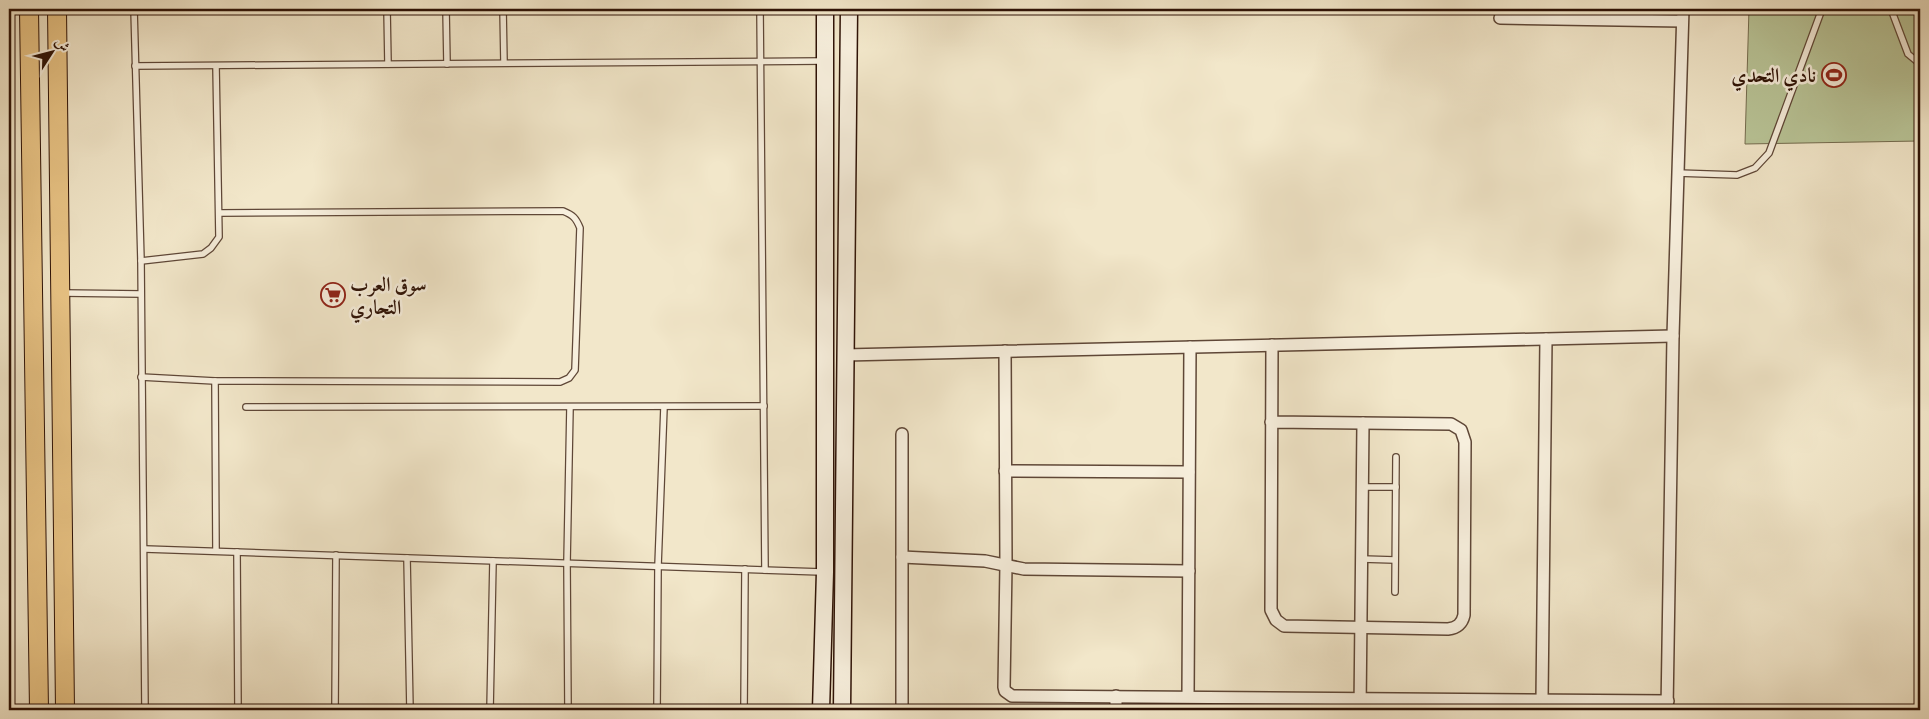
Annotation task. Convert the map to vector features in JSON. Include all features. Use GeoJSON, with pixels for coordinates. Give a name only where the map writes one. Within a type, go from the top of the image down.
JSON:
{"type":"FeatureCollection","features":[{"type":"Feature","properties":{"kind":"main road"},"geometry":{"type":"LineString","coordinates":[[29,9],[40,710]]}},
{"type":"Feature","properties":{"kind":"main road"},"geometry":{"type":"LineString","coordinates":[[57,9],[65,710]]}},
{"type":"Feature","properties":{"kind":"main road"},"geometry":{"type":"LineString","coordinates":[[821,710],[825,572],[825,9]]}},
{"type":"Feature","properties":{"kind":"main road"},"geometry":{"type":"LineString","coordinates":[[842,710],[849,9]]}},
{"type":"Feature","properties":{"kind":"street"},"geometry":{"type":"LineString","coordinates":[[1005,351],[1006,565],[1004,687],[1008,694],[1016,697],[1188,696],[1360,705],[1542,700],[1668,706],[1673,336],[1683,9]]}},
{"type":"Feature","properties":{"kind":"street"},"geometry":{"type":"LineString","coordinates":[[1500,18],[1682,21]]}},
{"type":"Feature","properties":{"kind":"street"},"geometry":{"type":"LineString","coordinates":[[846,355],[1673,336]]}},
{"type":"Feature","properties":{"kind":"street"},"geometry":{"type":"LineString","coordinates":[[1542,700],[1546,339]]}},
{"type":"Feature","properties":{"kind":"street"},"geometry":{"type":"LineString","coordinates":[[1271,422],[1451,424],[1457,426],[1464,434],[1465,452],[1464,615],[1461,624],[1448,629],[1284,626],[1273,616],[1271,610],[1271,422],[1272,345]]}},
{"type":"Feature","properties":{"kind":"street"},"geometry":{"type":"LineString","coordinates":[[1188,696],[1190,347]]}},
{"type":"Feature","properties":{"kind":"street"},"geometry":{"type":"LineString","coordinates":[[1360,705],[1363,423]]}},
{"type":"Feature","properties":{"kind":"street"},"geometry":{"type":"LineString","coordinates":[[902,434],[902,710]]}},
{"type":"Feature","properties":{"kind":"street"},"geometry":{"type":"LineString","coordinates":[[1005,471],[1189,472]]}},
{"type":"Feature","properties":{"kind":"street"},"geometry":{"type":"LineString","coordinates":[[902,557],[985,561],[1024,569],[1189,571]]}},
{"type":"Feature","properties":{"kind":"street"},"geometry":{"type":"LineString","coordinates":[[1116,696],[1116,710]]}},
{"type":"Feature","properties":{"kind":"lane"},"geometry":{"type":"LineString","coordinates":[[134,9],[141,260],[145,710]]}},
{"type":"Feature","properties":{"kind":"lane"},"geometry":{"type":"LineString","coordinates":[[387,9],[388,64]]}},
{"type":"Feature","properties":{"kind":"lane"},"geometry":{"type":"LineString","coordinates":[[446,9],[447,64]]}},
{"type":"Feature","properties":{"kind":"lane"},"geometry":{"type":"LineString","coordinates":[[503,9],[504,64]]}},
{"type":"Feature","properties":{"kind":"lane"},"geometry":{"type":"LineString","coordinates":[[760,9],[765,570]]}},
{"type":"Feature","properties":{"kind":"lane"},"geometry":{"type":"LineString","coordinates":[[1677,173],[1737,174],[1755,168],[1769,152],[1822,9]]}},
{"type":"Feature","properties":{"kind":"lane"},"geometry":{"type":"LineString","coordinates":[[1891,9],[1908,54],[1920,64]]}},
{"type":"Feature","properties":{"kind":"lane"},"geometry":{"type":"LineString","coordinates":[[135,66],[824,61]]}},
{"type":"Feature","properties":{"kind":"lane"},"geometry":{"type":"LineString","coordinates":[[141,260],[204,254],[219,237],[216,66]]}},
{"type":"Feature","properties":{"kind":"lane"},"geometry":{"type":"LineString","coordinates":[[141,377],[215,381],[560,382],[569,378],[575,370],[580,228],[572,214],[563,211],[220,213]]}},
{"type":"Feature","properties":{"kind":"lane"},"geometry":{"type":"LineString","coordinates":[[60,293],[141,294]]}},
{"type":"Feature","properties":{"kind":"lane"},"geometry":{"type":"LineString","coordinates":[[215,381],[216,551]]}},
{"type":"Feature","properties":{"kind":"lane"},"geometry":{"type":"LineString","coordinates":[[657,710],[658,566],[664,406]]}},
{"type":"Feature","properties":{"kind":"lane"},"geometry":{"type":"LineString","coordinates":[[246,407],[764,406]]}},
{"type":"Feature","properties":{"kind":"lane"},"geometry":{"type":"LineString","coordinates":[[568,710],[567,563],[570,407]]}},
{"type":"Feature","properties":{"kind":"lane"},"geometry":{"type":"LineString","coordinates":[[1395,592],[1396,457]]}},
{"type":"Feature","properties":{"kind":"lane"},"geometry":{"type":"LineString","coordinates":[[1362,487],[1396,487]]}},
{"type":"Feature","properties":{"kind":"lane"},"geometry":{"type":"LineString","coordinates":[[145,549],[825,572]]}},
{"type":"Feature","properties":{"kind":"lane"},"geometry":{"type":"LineString","coordinates":[[237,552],[238,710]]}},
{"type":"Feature","properties":{"kind":"lane"},"geometry":{"type":"LineString","coordinates":[[335,710],[336,555]]}},
{"type":"Feature","properties":{"kind":"lane"},"geometry":{"type":"LineString","coordinates":[[407,558],[410,710]]}},
{"type":"Feature","properties":{"kind":"lane"},"geometry":{"type":"LineString","coordinates":[[1362,559],[1395,560]]}},
{"type":"Feature","properties":{"kind":"lane"},"geometry":{"type":"LineString","coordinates":[[490,710],[493,560]]}},
{"type":"Feature","properties":{"kind":"lane"},"geometry":{"type":"LineString","coordinates":[[744,710],[745,569]]}},
{"type":"Feature","properties":{"kind":"green space","name":"نادي التحدي"},"geometry":{"type":"Polygon","coordinates":[[[1749,9],[1920,9],[1920,141],[1745,144],[1749,9]]]}},
{"type":"Feature","properties":{"kind":"place","name":"نادي التحدي"},"geometry":{"type":"Point","coordinates":[1834,75]}},
{"type":"Feature","properties":{"kind":"place","name":"سوق العرب التجاري"},"geometry":{"type":"Point","coordinates":[333,295]}}]}
